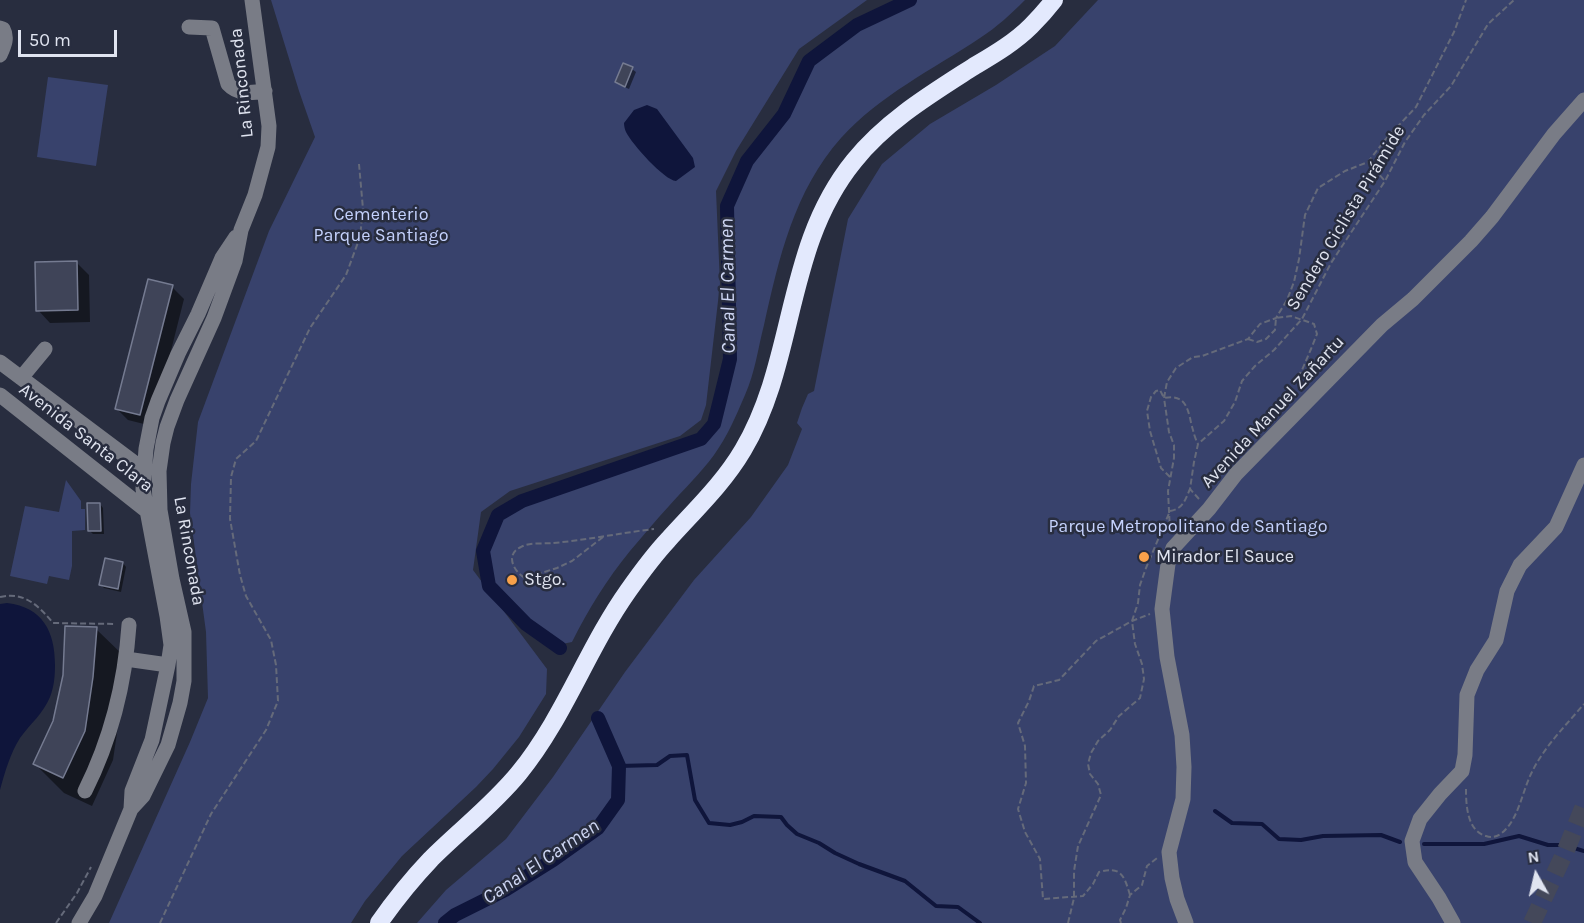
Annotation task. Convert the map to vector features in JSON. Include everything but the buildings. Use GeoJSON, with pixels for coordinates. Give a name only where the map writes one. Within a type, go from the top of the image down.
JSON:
{"type":"FeatureCollection","features":[{"type":"Feature","properties":{"kind":"highway"},"geometry":{"type":"LineString","coordinates":[[380,923],[420,871],[494,801],[524,767],[548,733],[601,634],[629,589],[659,550],[717,487],[739,456],[756,426],[769,393],[798,277],[814,230],[827,202],[846,171],[862,151],[891,124],[921,101],[1013,41],[1031,26],[1054,0]]}},
{"type":"Feature","properties":{"kind":"street","name":"La Rinconada"},"geometry":{"type":"LineString","coordinates":[[130,809],[143,796],[168,745],[184,681],[184,632],[160,510],[160,460],[167,427],[214,318],[235,261],[241,230],[255,195],[268,147],[269,126],[252,0]]}},
{"type":"Feature","properties":{"kind":"street"},"geometry":{"type":"LineString","coordinates":[[189,27],[212,28],[228,84],[232,88],[238,92],[265,92]]}},
{"type":"Feature","properties":{"kind":"street"},"geometry":{"type":"LineString","coordinates":[[0,28],[6,34],[0,55]]}},
{"type":"Feature","properties":{"kind":"street","name":"Avenida Manuel Zañartu"},"geometry":{"type":"LineString","coordinates":[[1186,923],[1177,899],[1169,852],[1183,799],[1184,767],[1182,735],[1167,657],[1162,609],[1168,564],[1173,548],[1209,509],[1236,474],[1382,325],[1413,299],[1471,241],[1492,217],[1554,134],[1584,100]]}},
{"type":"Feature","properties":{"kind":"street","name":"La Rinconada"},"geometry":{"type":"LineString","coordinates":[[79,923],[95,896],[130,809],[132,791],[152,740],[171,645],[143,489],[146,449],[152,418],[178,354],[222,258],[241,230]]}},
{"type":"Feature","properties":{"kind":"street"},"geometry":{"type":"LineString","coordinates":[[21,378],[45,349]]}},
{"type":"Feature","properties":{"kind":"street"},"geometry":{"type":"LineString","coordinates":[[178,354],[195,361]]}},
{"type":"Feature","properties":{"kind":"street","name":"Avenida Santa Clara"},"geometry":{"type":"LineString","coordinates":[[0,362],[144,471]]}},
{"type":"Feature","properties":{"kind":"street","name":"Avenida Santa Clara"},"geometry":{"type":"LineString","coordinates":[[0,395],[147,511]]}},
{"type":"Feature","properties":{"kind":"street"},"geometry":{"type":"LineString","coordinates":[[1454,923],[1414,862],[1412,841],[1420,819],[1462,771],[1466,755],[1467,695],[1477,670],[1496,640],[1507,591],[1520,565],[1556,526],[1584,465]]}},
{"type":"Feature","properties":{"kind":"street"},"geometry":{"type":"LineString","coordinates":[[85,791],[113,725],[126,659],[129,625]]}},
{"type":"Feature","properties":{"kind":"street"},"geometry":{"type":"LineString","coordinates":[[126,659],[168,665]]}},
{"type":"Feature","properties":{"kind":"street"},"geometry":{"type":"LineString","coordinates":[[152,740],[168,745]]}},
{"type":"Feature","properties":{"kind":"path"},"geometry":{"type":"LineString","coordinates":[[1248,339],[1257,342],[1266,339],[1275,330],[1276,318],[1294,282],[1305,215],[1318,188],[1345,171],[1368,162],[1416,107],[1454,32],[1466,0]]}},
{"type":"Feature","properties":{"kind":"path","name":"Sendero Ciclista Pirámide"},"geometry":{"type":"LineString","coordinates":[[1198,444],[1224,421],[1242,381],[1302,319],[1331,262],[1385,181],[1405,142],[1424,115],[1451,86],[1488,24],[1514,0]]}},
{"type":"Feature","properties":{"kind":"path"},"geometry":{"type":"LineString","coordinates":[[1368,162],[1385,181]]}},
{"type":"Feature","properties":{"kind":"path"},"geometry":{"type":"LineString","coordinates":[[160,923],[211,814],[266,730],[278,701],[272,640],[246,596],[240,575],[230,519],[231,477],[236,459],[256,441],[310,328],[346,275],[360,237],[363,209],[359,164]]}},
{"type":"Feature","properties":{"kind":"path"},"geometry":{"type":"LineString","coordinates":[[1164,398],[1167,382],[1176,368],[1193,357],[1202,356],[1248,339],[1260,324],[1276,318],[1291,316],[1314,324],[1317,334],[1302,370],[1274,417]]}},
{"type":"Feature","properties":{"kind":"path"},"geometry":{"type":"LineString","coordinates":[[1170,477],[1161,468],[1150,431],[1147,411],[1151,397],[1160,390],[1164,398],[1169,432],[1174,445],[1174,458],[1168,491],[1173,548]]}},
{"type":"Feature","properties":{"kind":"path"},"geometry":{"type":"LineString","coordinates":[[1164,398],[1172,396],[1186,405],[1198,444],[1190,489],[1182,506],[1170,511]]}},
{"type":"Feature","properties":{"kind":"path"},"geometry":{"type":"LineString","coordinates":[[1190,489],[1209,509]]}},
{"type":"Feature","properties":{"kind":"path"},"geometry":{"type":"LineString","coordinates":[[1068,923],[1074,898],[1074,870],[1078,846],[1101,795],[1098,784],[1090,774],[1088,764],[1098,741],[1110,730],[1119,716],[1140,698],[1144,679],[1132,621],[1138,603],[1140,585],[1170,511]]}},
{"type":"Feature","properties":{"kind":"path"},"geometry":{"type":"LineString","coordinates":[[603,537],[572,561],[557,568],[525,578],[518,574],[512,566],[511,559],[515,551],[523,546],[654,529]]}},
{"type":"Feature","properties":{"kind":"path"},"geometry":{"type":"LineString","coordinates":[[0,597],[17,595],[26,598],[53,623],[129,625]]}},
{"type":"Feature","properties":{"kind":"path"},"geometry":{"type":"LineString","coordinates":[[1130,895],[1121,873],[1112,868],[1099,872],[1083,896],[1043,899],[1040,859],[1024,832],[1018,809],[1026,783],[1025,746],[1018,723],[1034,686],[1059,680],[1096,641],[1132,621],[1162,609]]}},
{"type":"Feature","properties":{"kind":"path"},"geometry":{"type":"LineString","coordinates":[[1466,784],[1472,826],[1479,834],[1491,838],[1501,834],[1507,829],[1514,816],[1533,770],[1555,737],[1584,704]]}},
{"type":"Feature","properties":{"kind":"path"},"geometry":{"type":"LineString","coordinates":[[1121,923],[1120,920],[1130,895],[1142,885],[1147,866],[1169,852]]}},
{"type":"Feature","properties":{"kind":"path"},"geometry":{"type":"LineString","coordinates":[[56,923],[78,893],[93,863]]}},
{"type":"Feature","properties":{"kind":"green space","name":"Cementerio Parque Santiago"},"geometry":{"type":"Polygon","coordinates":[[[271,0],[867,0],[799,49],[736,151],[716,191],[720,284],[706,405],[701,420],[680,436],[510,491],[481,512],[473,570],[547,669],[546,694],[519,737],[493,769],[402,856],[365,901],[351,923],[109,923],[208,698],[206,632],[190,513],[198,422],[269,231],[315,137],[271,0]]]}},
{"type":"Feature","properties":{"kind":"green space"},"geometry":{"type":"Polygon","coordinates":[[[917,0],[1025,0],[986,34],[872,109],[841,138],[825,159],[811,180],[790,226],[751,378],[727,434],[709,462],[622,562],[598,595],[572,642],[562,644],[529,621],[493,584],[487,551],[501,518],[524,505],[703,442],[717,426],[734,360],[731,207],[751,163],[788,117],[813,64],[859,29],[917,0]]]}},
{"type":"Feature","properties":{"kind":"green space","name":"Parque Metropolitano de Santiago"},"geometry":{"type":"Polygon","coordinates":[[[1098,0],[1584,0],[1584,923],[417,923],[446,890],[506,839],[694,580],[751,517],[788,465],[802,429],[797,423],[802,408],[808,394],[814,391],[848,219],[882,164],[930,124],[996,85],[1055,46],[1098,0]]]}},
{"type":"Feature","properties":{"kind":"green space"},"geometry":{"type":"Polygon","coordinates":[[[48,77],[108,85],[96,166],[37,157],[48,77]]]}},
{"type":"Feature","properties":{"kind":"green space"},"geometry":{"type":"Polygon","coordinates":[[[66,480],[81,501],[81,509],[85,509],[85,530],[72,531],[72,566],[69,580],[49,576],[47,584],[10,576],[25,506],[59,512],[66,480]]]}},
{"type":"Feature","properties":{"kind":"shaded area"},"geometry":{"type":"Polygon","coordinates":[[[647,105],[657,109],[693,158],[695,167],[676,181],[664,175],[649,161],[626,131],[624,123],[634,110],[647,105]]]}},
{"type":"Feature","properties":{"kind":"shaded area"},"geometry":{"type":"Polygon","coordinates":[[[7,603],[30,610],[44,623],[53,642],[55,669],[50,697],[44,709],[16,744],[0,790],[0,604],[7,603]]]}},
{"type":"Feature","properties":{"kind":"waterway","name":"Canal El Carmen"},"geometry":{"type":"LineString","coordinates":[[560,648],[526,624],[489,586],[483,551],[498,515],[522,501],[701,439],[714,424],[730,359],[727,206],[747,161],[784,114],[809,61],[857,25],[910,0]]}},
{"type":"Feature","properties":{"kind":"waterway","name":"Canal El Carmen"},"geometry":{"type":"LineString","coordinates":[[445,923],[455,915],[505,890],[598,828],[618,800],[619,766],[598,718]]}},
{"type":"Feature","properties":{"kind":"waterway"},"geometry":{"type":"LineString","coordinates":[[619,766],[657,765],[670,756],[687,755],[695,800],[709,823],[730,825],[754,816],[781,817],[797,834],[859,864],[905,881],[936,906],[958,907],[980,923]]}},
{"type":"Feature","properties":{"kind":"waterway"},"geometry":{"type":"LineString","coordinates":[[1215,811],[1232,823],[1262,824],[1279,839],[1301,840],[1323,836],[1381,835],[1400,842]]}},
{"type":"Feature","properties":{"kind":"waterway"},"geometry":{"type":"LineString","coordinates":[[1424,844],[1484,844],[1519,836],[1548,845],[1564,845],[1584,851]]}},
{"type":"Feature","properties":{"kind":"tunnel"},"geometry":{"type":"LineString","coordinates":[[1532,923],[1584,806]]}},
{"type":"Feature","properties":{"kind":"place","name":"Mirador El Sauce"},"geometry":{"type":"Point","coordinates":[1144,557]}},
{"type":"Feature","properties":{"kind":"place","name":"Stgo."},"geometry":{"type":"Point","coordinates":[512,580]}}]}
